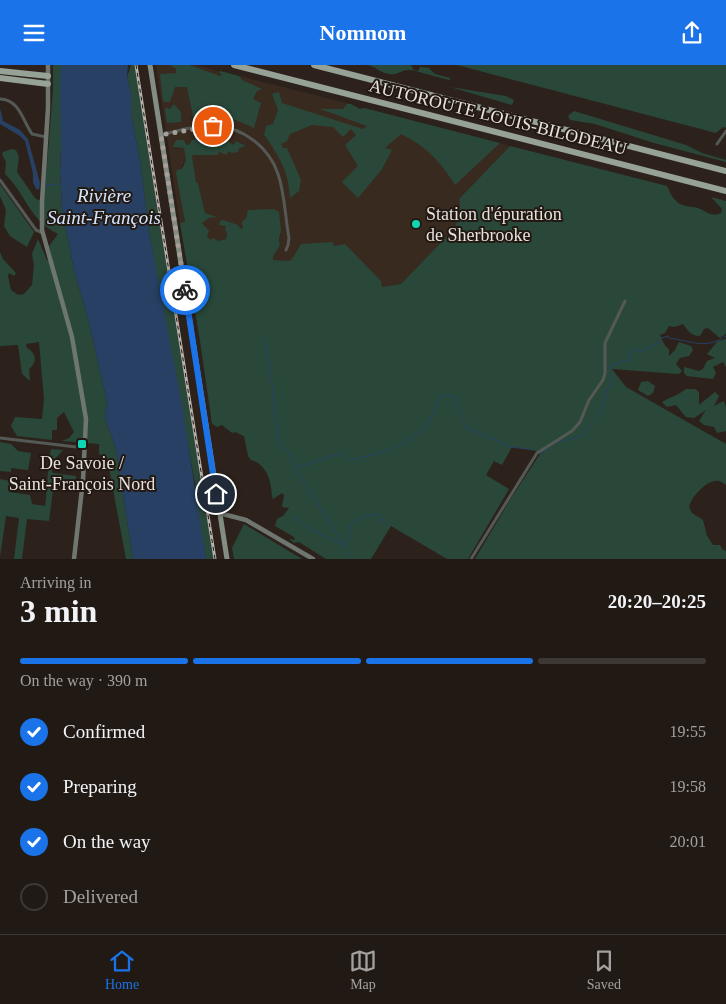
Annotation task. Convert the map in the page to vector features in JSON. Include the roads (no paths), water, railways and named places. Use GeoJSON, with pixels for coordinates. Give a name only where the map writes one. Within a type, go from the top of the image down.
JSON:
{"type":"FeatureCollection","features":[{"type":"Feature","properties":{"kind":"highway","name":"AUTOROUTE LOUIS-BILODEAU"},"geometry":{"type":"LineString","coordinates":[[234,65],[726,191]]}},
{"type":"Feature","properties":{"kind":"highway","name":"AUTOROUTE LOUIS-BILODEAU"},"geometry":{"type":"LineString","coordinates":[[314,65],[726,171]]}},
{"type":"Feature","properties":{"kind":"highway"},"geometry":{"type":"LineString","coordinates":[[0,71],[48,76]]}},
{"type":"Feature","properties":{"kind":"highway"},"geometry":{"type":"LineString","coordinates":[[0,78],[48,84]]}},
{"type":"Feature","properties":{"kind":"main road"},"geometry":{"type":"LineString","coordinates":[[150,65],[227,559]]}},
{"type":"Feature","properties":{"kind":"street"},"geometry":{"type":"LineString","coordinates":[[48,65],[42,194],[43,233],[67,316],[78,364],[86,419],[86,448],[74,559]]}},
{"type":"Feature","properties":{"kind":"street"},"geometry":{"type":"LineString","coordinates":[[0,99],[8,100],[14,104],[32,134],[46,137]]}},
{"type":"Feature","properties":{"kind":"street"},"geometry":{"type":"LineString","coordinates":[[161,135],[206,126],[220,126],[239,131],[260,146],[272,162],[280,180],[289,238],[286,249]]}},
{"type":"Feature","properties":{"kind":"street"},"geometry":{"type":"LineString","coordinates":[[717,144],[726,131]]}},
{"type":"Feature","properties":{"kind":"street"},"geometry":{"type":"LineString","coordinates":[[0,180],[36,230],[43,233]]}},
{"type":"Feature","properties":{"kind":"street"},"geometry":{"type":"LineString","coordinates":[[471,559],[537,453],[572,431],[580,422],[589,401],[603,380],[605,373],[605,343],[625,301]]}},
{"type":"Feature","properties":{"kind":"street"},"geometry":{"type":"LineString","coordinates":[[0,438],[86,448]]}},
{"type":"Feature","properties":{"kind":"street"},"geometry":{"type":"LineString","coordinates":[[219,513],[246,521],[313,559]]}},
{"type":"Feature","properties":{"kind":"water","name":"Rivière Saint-François"},"geometry":{"type":"Polygon","coordinates":[[[61,65],[128,65],[127,77],[131,93],[131,115],[140,160],[149,232],[182,405],[206,559],[133,559],[116,449],[105,418],[107,402],[89,322],[74,270],[62,208],[60,171],[61,65]]]}},
{"type":"Feature","properties":{"kind":"water"},"geometry":{"type":"Polygon","coordinates":[[[0,108],[3,121],[20,130],[28,139],[40,183],[39,190],[36,189],[33,182],[33,173],[25,141],[0,124],[0,108]]]}},
{"type":"Feature","properties":{"kind":"waterway"},"geometry":{"type":"LineString","coordinates":[[46,185],[61,184]]}},
{"type":"Feature","properties":{"kind":"waterway"},"geometry":{"type":"LineString","coordinates":[[611,370],[612,365],[630,360],[630,354],[633,349],[642,351],[661,341],[661,338],[668,336],[669,338],[705,344],[712,343],[726,336]]}},
{"type":"Feature","properties":{"kind":"waterway"},"geometry":{"type":"LineString","coordinates":[[264,338],[271,374],[278,439],[282,448],[292,454],[291,460],[295,467]]}},
{"type":"Feature","properties":{"kind":"waterway"},"geometry":{"type":"LineString","coordinates":[[585,431],[601,412],[612,375]]}},
{"type":"Feature","properties":{"kind":"waterway"},"geometry":{"type":"LineString","coordinates":[[350,559],[344,545],[295,468],[341,453],[350,460],[379,453],[406,442],[427,423],[434,411],[439,396],[449,395],[454,398],[466,427],[511,447],[534,450]]}},
{"type":"Feature","properties":{"kind":"waterway"},"geometry":{"type":"LineString","coordinates":[[553,444],[584,433]]}},
{"type":"Feature","properties":{"kind":"waterway"},"geometry":{"type":"LineString","coordinates":[[541,454],[550,446]]}},
{"type":"Feature","properties":{"kind":"waterway"},"geometry":{"type":"LineString","coordinates":[[292,517],[312,530],[344,545],[349,540],[349,527],[362,518],[378,515],[385,525]]}},
{"type":"Feature","properties":{"kind":"railway"},"geometry":{"type":"LineString","coordinates":[[136,65],[215,559]]}},
{"type":"Feature","properties":{"kind":"place","name":"Station d'épuration de Sherbrooke"},"geometry":{"type":"Point","coordinates":[416,224]}},
{"type":"Feature","properties":{"kind":"place","name":"De Savoie / Saint-François Nord"},"geometry":{"type":"Point","coordinates":[82,444]}}]}
